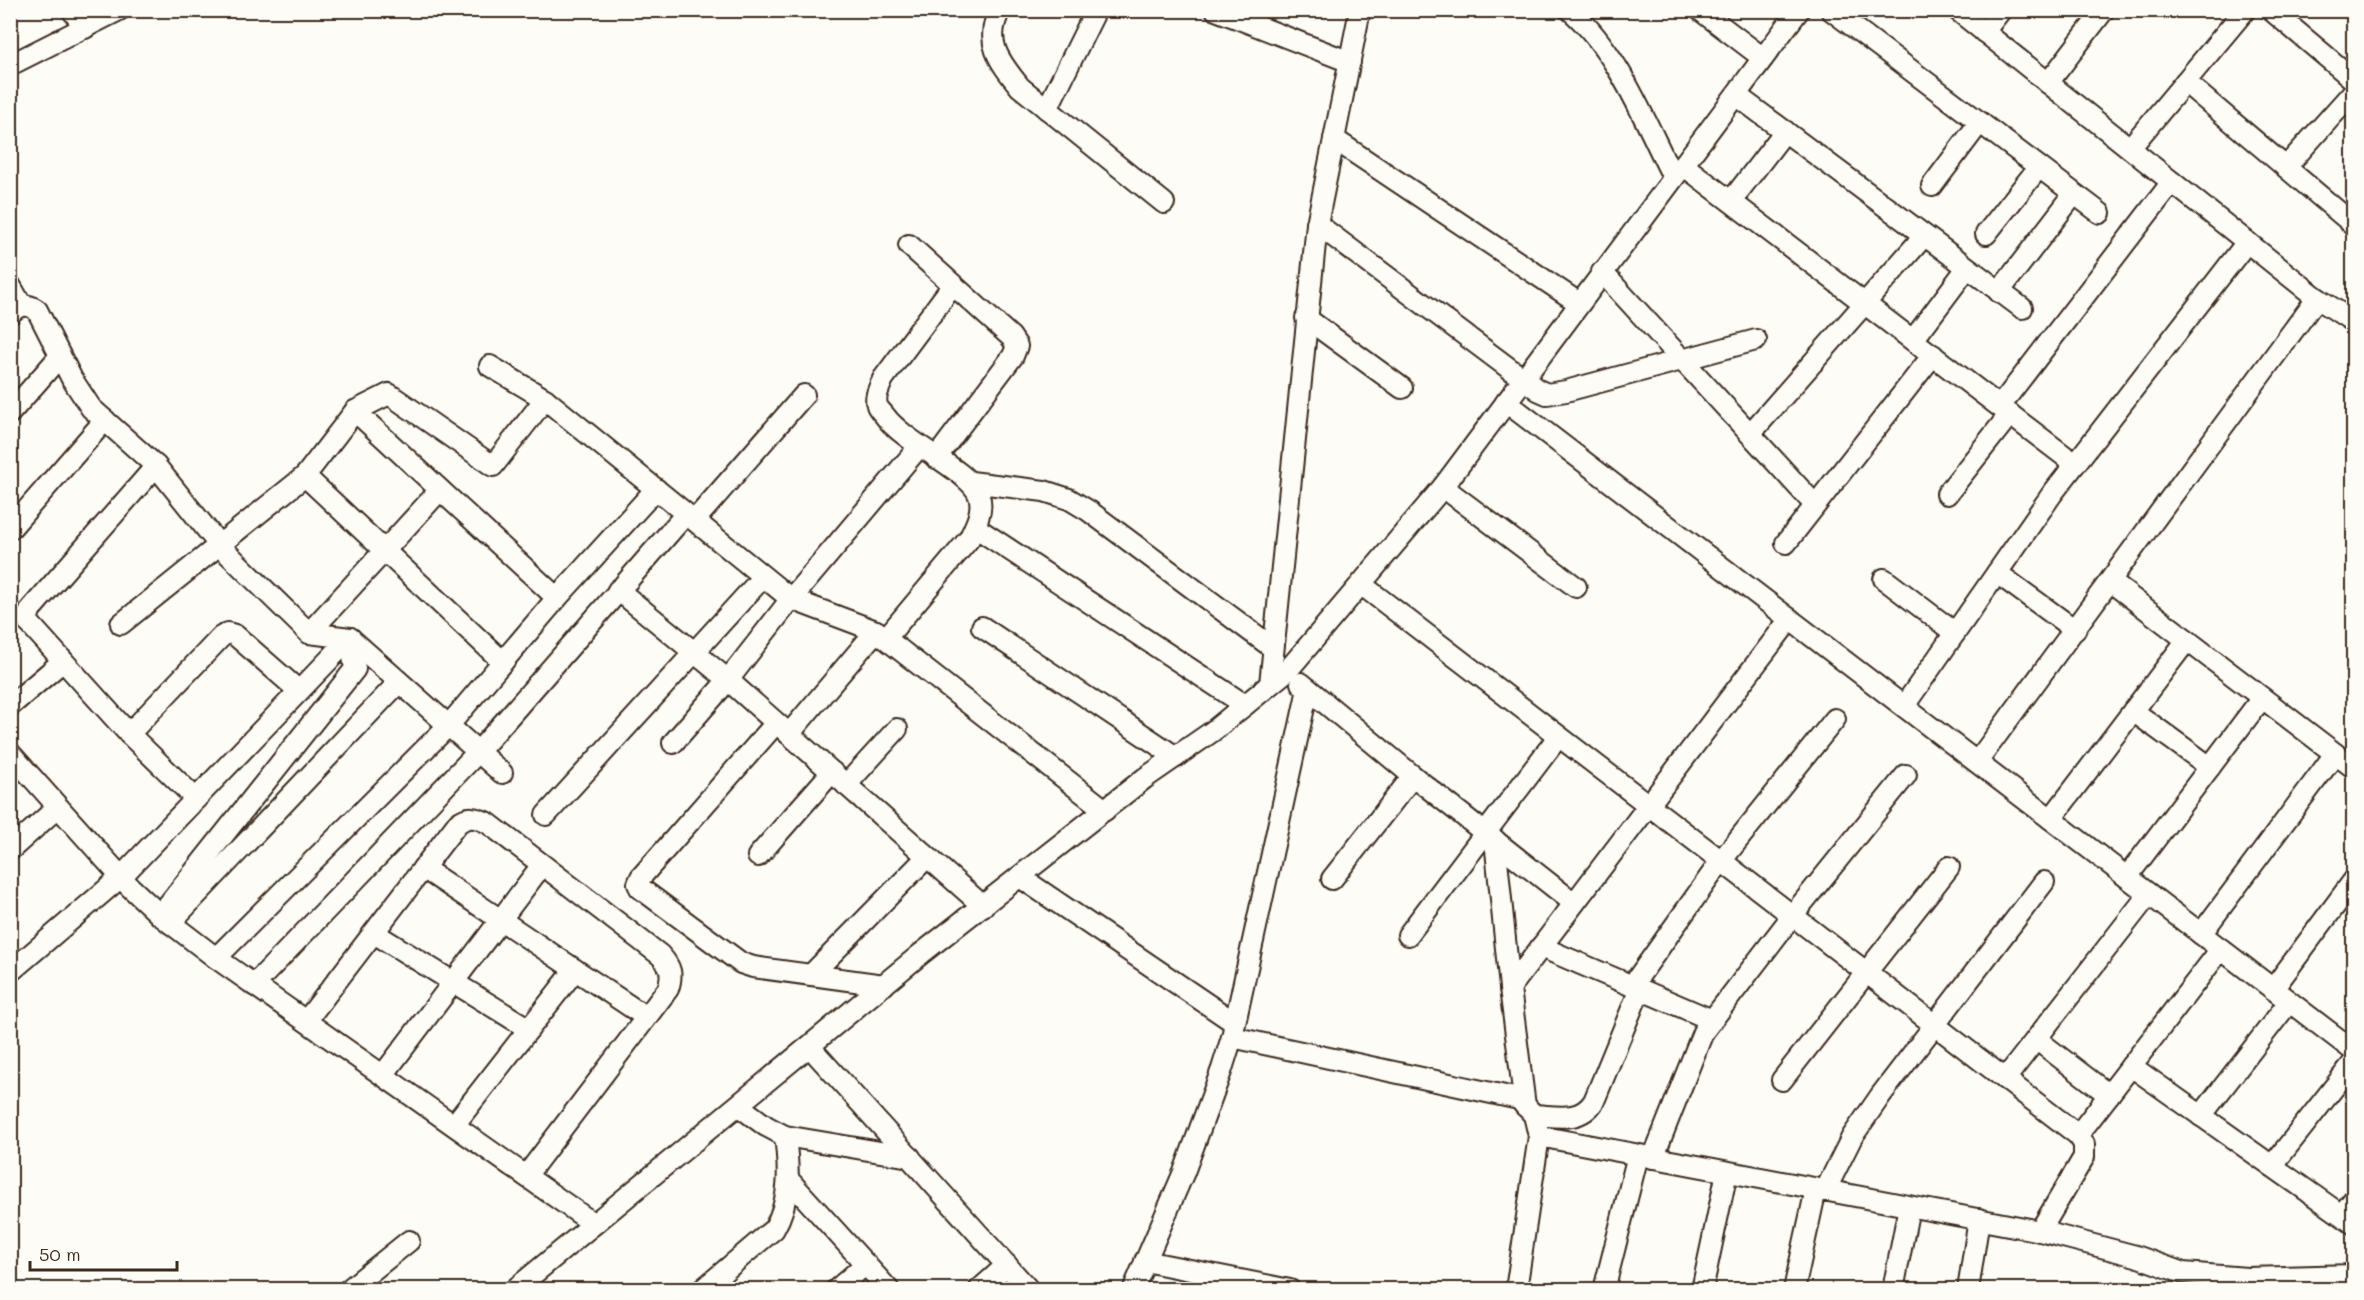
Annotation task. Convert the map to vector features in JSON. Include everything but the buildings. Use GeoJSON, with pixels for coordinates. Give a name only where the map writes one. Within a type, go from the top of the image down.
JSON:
{"type":"FeatureCollection","features":[{"type":"Feature","properties":{"kind":"street"},"geometry":{"type":"LineString","coordinates":[[72,10],[85,28]]}},
{"type":"Feature","properties":{"kind":"street"},"geometry":{"type":"LineString","coordinates":[[10,66],[119,10]]}},
{"type":"Feature","properties":{"kind":"street"},"geometry":{"type":"LineString","coordinates":[[1000,10],[992,33],[994,48],[1004,67],[1020,87],[1164,203]]}},
{"type":"Feature","properties":{"kind":"street"},"geometry":{"type":"LineString","coordinates":[[1047,109],[1096,10]]}},
{"type":"Feature","properties":{"kind":"street"},"geometry":{"type":"LineString","coordinates":[[1216,10],[1350,62]]}},
{"type":"Feature","properties":{"kind":"street"},"geometry":{"type":"LineString","coordinates":[[1270,684],[1317,224],[1360,10]]}},
{"type":"Feature","properties":{"kind":"street"},"geometry":{"type":"LineString","coordinates":[[1570,10],[1610,54],[1678,171],[1731,201],[2075,464]]}},
{"type":"Feature","properties":{"kind":"street"},"geometry":{"type":"LineString","coordinates":[[1700,10],[1763,58]]}},
{"type":"Feature","properties":{"kind":"street"},"geometry":{"type":"LineString","coordinates":[[514,1290],[1020,876],[1213,731],[1288,670],[1443,487],[1799,10]]}},
{"type":"Feature","properties":{"kind":"street"},"geometry":{"type":"LineString","coordinates":[[1831,10],[2100,213]]}},
{"type":"Feature","properties":{"kind":"street"},"geometry":{"type":"LineString","coordinates":[[1957,10],[2317,298],[2352,320]]}},
{"type":"Feature","properties":{"kind":"street"},"geometry":{"type":"LineString","coordinates":[[1984,32],[2001,10]]}},
{"type":"Feature","properties":{"kind":"street"},"geometry":{"type":"LineString","coordinates":[[2048,83],[2104,10]]}},
{"type":"Feature","properties":{"kind":"street"},"geometry":{"type":"LineString","coordinates":[[2130,148],[2246,10]]}},
{"type":"Feature","properties":{"kind":"street"},"geometry":{"type":"LineString","coordinates":[[2271,10],[2354,80]]}},
{"type":"Feature","properties":{"kind":"street"},"geometry":{"type":"LineString","coordinates":[[2185,82],[2354,225]]}},
{"type":"Feature","properties":{"kind":"street"},"geometry":{"type":"LineString","coordinates":[[2286,167],[2354,91]]}},
{"type":"Feature","properties":{"kind":"street"},"geometry":{"type":"LineString","coordinates":[[1736,95],[2022,308]]}},
{"type":"Feature","properties":{"kind":"street"},"geometry":{"type":"LineString","coordinates":[[1932,186],[1980,122]]}},
{"type":"Feature","properties":{"kind":"street"},"geometry":{"type":"LineString","coordinates":[[1731,201],[1785,131]]}},
{"type":"Feature","properties":{"kind":"street"},"geometry":{"type":"LineString","coordinates":[[1334,139],[1579,303]]}},
{"type":"Feature","properties":{"kind":"street"},"geometry":{"type":"LineString","coordinates":[[1986,234],[2039,167]]}},
{"type":"Feature","properties":{"kind":"street"},"geometry":{"type":"LineString","coordinates":[[1947,494],[2005,410],[2172,182]]}},
{"type":"Feature","properties":{"kind":"street"},"geometry":{"type":"LineString","coordinates":[[2000,292],[2074,194]]}},
{"type":"Feature","properties":{"kind":"street"},"geometry":{"type":"LineString","coordinates":[[1317,224],[1547,394],[1566,392],[1756,340]]}},
{"type":"Feature","properties":{"kind":"street"},"geometry":{"type":"LineString","coordinates":[[1750,434],[1924,236]]}},
{"type":"Feature","properties":{"kind":"street"},"geometry":{"type":"LineString","coordinates":[[1904,706],[2075,464],[2247,242]]}},
{"type":"Feature","properties":{"kind":"street"},"geometry":{"type":"LineString","coordinates":[[909,245],[1011,337],[1017,346],[1013,356],[936,458]]}},
{"type":"Feature","properties":{"kind":"street"},"geometry":{"type":"LineString","coordinates":[[1913,340],[1967,268]]}},
{"type":"Feature","properties":{"kind":"street"},"geometry":{"type":"LineString","coordinates":[[1602,272],[1815,505]]}},
{"type":"Feature","properties":{"kind":"street"},"geometry":{"type":"LineString","coordinates":[[10,285],[16,310],[30,305],[38,310],[60,356],[91,408],[156,466],[220,546],[309,633],[350,638],[502,773]]}},
{"type":"Feature","properties":{"kind":"street"},"geometry":{"type":"LineString","coordinates":[[884,986],[753,967],[741,963],[640,888],[638,884],[641,877],[783,728],[881,634],[969,539],[978,522],[980,497],[971,482],[919,447],[890,424],[877,405],[877,393],[884,379],[953,285]]}},
{"type":"Feature","properties":{"kind":"street"},"geometry":{"type":"LineString","coordinates":[[1977,762],[2317,298]]}},
{"type":"Feature","properties":{"kind":"street"},"geometry":{"type":"LineString","coordinates":[[1306,318],[1402,388]]}},
{"type":"Feature","properties":{"kind":"street"},"geometry":{"type":"LineString","coordinates":[[1786,543],[1933,355]]}},
{"type":"Feature","properties":{"kind":"street"},"geometry":{"type":"LineString","coordinates":[[10,413],[60,356]]}},
{"type":"Feature","properties":{"kind":"street"},"geometry":{"type":"LineString","coordinates":[[490,366],[545,399],[791,599],[881,634],[1105,810]]}},
{"type":"Feature","properties":{"kind":"street"},"geometry":{"type":"LineString","coordinates":[[121,624],[305,476],[355,411],[389,394],[493,466],[545,399]]}},
{"type":"Feature","properties":{"kind":"street"},"geometry":{"type":"LineString","coordinates":[[254,985],[478,752],[618,590],[691,517],[804,395]]}},
{"type":"Feature","properties":{"kind":"street"},"geometry":{"type":"LineString","coordinates":[[1506,402],[2273,990],[2350,1042]]}},
{"type":"Feature","properties":{"kind":"street"},"geometry":{"type":"LineString","coordinates":[[355,411],[558,598]]}},
{"type":"Feature","properties":{"kind":"street"},"geometry":{"type":"LineString","coordinates":[[10,529],[105,420]]}},
{"type":"Feature","properties":{"kind":"street"},"geometry":{"type":"LineString","coordinates":[[673,743],[728,680],[791,599],[919,447]]}},
{"type":"Feature","properties":{"kind":"street"},"geometry":{"type":"LineString","coordinates":[[156,466],[31,609],[28,616],[29,623],[129,734],[196,799]]}},
{"type":"Feature","properties":{"kind":"street"},"geometry":{"type":"LineString","coordinates":[[305,476],[503,662]]}},
{"type":"Feature","properties":{"kind":"street"},"geometry":{"type":"LineString","coordinates":[[971,482],[1044,491],[1069,499],[1089,511],[1273,648]]}},
{"type":"Feature","properties":{"kind":"street"},"geometry":{"type":"LineString","coordinates":[[1443,487],[1576,587]]}},
{"type":"Feature","properties":{"kind":"street"},"geometry":{"type":"LineString","coordinates":[[216,958],[449,726],[558,598],[656,489]]}},
{"type":"Feature","properties":{"kind":"street"},"geometry":{"type":"LineString","coordinates":[[309,633],[440,490]]}},
{"type":"Feature","properties":{"kind":"street"},"geometry":{"type":"LineString","coordinates":[[975,527],[1245,705]]}},
{"type":"Feature","properties":{"kind":"street"},"geometry":{"type":"LineString","coordinates":[[1997,573],[2075,630]]}},
{"type":"Feature","properties":{"kind":"street"},"geometry":{"type":"LineString","coordinates":[[546,814],[763,577]]}},
{"type":"Feature","properties":{"kind":"street"},"geometry":{"type":"LineString","coordinates":[[1884,579],[1955,633]]}},
{"type":"Feature","properties":{"kind":"street"},"geometry":{"type":"LineString","coordinates":[[2111,582],[2354,768]]}},
{"type":"Feature","properties":{"kind":"street"},"geometry":{"type":"LineString","coordinates":[[1362,585],[2078,1135],[2084,1144],[2084,1156],[2040,1231]]}},
{"type":"Feature","properties":{"kind":"street"},"geometry":{"type":"LineString","coordinates":[[618,590],[728,680],[983,906]]}},
{"type":"Feature","properties":{"kind":"street"},"geometry":{"type":"LineString","coordinates":[[1510,988],[1790,619]]}},
{"type":"Feature","properties":{"kind":"street"},"geometry":{"type":"LineString","coordinates":[[982,627],[1176,757]]}},
{"type":"Feature","properties":{"kind":"street"},"geometry":{"type":"LineString","coordinates":[[129,734],[221,637],[228,633],[235,635],[299,691]]}},
{"type":"Feature","properties":{"kind":"street"},"geometry":{"type":"LineString","coordinates":[[10,972],[121,877],[350,638]]}},
{"type":"Feature","properties":{"kind":"street"},"geometry":{"type":"LineString","coordinates":[[165,919],[355,669],[350,638]]}},
{"type":"Feature","properties":{"kind":"street"},"geometry":{"type":"LineString","coordinates":[[2051,819],[2187,640]]}},
{"type":"Feature","properties":{"kind":"street"},"geometry":{"type":"LineString","coordinates":[[10,706],[63,661]]}},
{"type":"Feature","properties":{"kind":"street"},"geometry":{"type":"LineString","coordinates":[[1288,670],[1413,776],[1574,903]]}},
{"type":"Feature","properties":{"kind":"street"},"geometry":{"type":"LineString","coordinates":[[165,919],[399,682]]}},
{"type":"Feature","properties":{"kind":"street"},"geometry":{"type":"LineString","coordinates":[[1133,1290],[1184,1172],[1222,1069],[1233,1030],[1308,689]]}},
{"type":"Feature","properties":{"kind":"street"},"geometry":{"type":"LineString","coordinates":[[2127,877],[2262,698]]}},
{"type":"Feature","properties":{"kind":"street"},"geometry":{"type":"LineString","coordinates":[[2133,711],[2210,767]]}},
{"type":"Feature","properties":{"kind":"street"},"geometry":{"type":"LineString","coordinates":[[1020,876],[1233,1030],[1519,1099],[1530,1111],[1576,1116],[1587,1112],[1594,1101],[1636,988],[1721,861],[1835,719]]}},
{"type":"Feature","properties":{"kind":"street"},"geometry":{"type":"LineString","coordinates":[[758,856],[839,778],[897,729]]}},
{"type":"Feature","properties":{"kind":"street"},"geometry":{"type":"LineString","coordinates":[[1408,935],[1491,837],[1558,736]]}},
{"type":"Feature","properties":{"kind":"street"},"geometry":{"type":"LineString","coordinates":[[10,753],[121,877],[165,919],[216,958],[594,1224]]}},
{"type":"Feature","properties":{"kind":"street"},"geometry":{"type":"LineString","coordinates":[[2201,934],[2335,754]]}},
{"type":"Feature","properties":{"kind":"street"},"geometry":{"type":"LineString","coordinates":[[1604,1290],[1646,1156],[1703,1032],[1792,916],[1906,775]]}},
{"type":"Feature","properties":{"kind":"street"},"geometry":{"type":"LineString","coordinates":[[1332,879],[1413,776]]}},
{"type":"Feature","properties":{"kind":"street"},"geometry":{"type":"LineString","coordinates":[[10,850],[58,807]]}},
{"type":"Feature","properties":{"kind":"street"},"geometry":{"type":"LineString","coordinates":[[306,1021],[457,824],[465,818],[474,817],[488,823],[660,955],[669,965],[672,976],[668,989],[526,1176]]}},
{"type":"Feature","properties":{"kind":"street"},"geometry":{"type":"LineString","coordinates":[[1491,837],[1510,988],[1530,1111],[1539,1136],[1516,1290]]}},
{"type":"Feature","properties":{"kind":"street"},"geometry":{"type":"LineString","coordinates":[[811,975],[927,857]]}},
{"type":"Feature","properties":{"kind":"street"},"geometry":{"type":"LineString","coordinates":[[383,1075],[542,865]]}},
{"type":"Feature","properties":{"kind":"street"},"geometry":{"type":"LineString","coordinates":[[1782,1080],[1949,867]]}},
{"type":"Feature","properties":{"kind":"street"},"geometry":{"type":"LineString","coordinates":[[423,868],[646,1017]]}},
{"type":"Feature","properties":{"kind":"street"},"geometry":{"type":"LineString","coordinates":[[2273,990],[2354,880]]}},
{"type":"Feature","properties":{"kind":"street"},"geometry":{"type":"LineString","coordinates":[[1794,1290],[1821,1190],[1852,1137],[1881,1095],[2044,882]]}},
{"type":"Feature","properties":{"kind":"street"},"geometry":{"type":"LineString","coordinates":[[2005,1079],[2150,894]]}},
{"type":"Feature","properties":{"kind":"street"},"geometry":{"type":"LineString","coordinates":[[374,933],[529,1029]]}},
{"type":"Feature","properties":{"kind":"street"},"geometry":{"type":"LineString","coordinates":[[1541,946],[1712,1020]]}},
{"type":"Feature","properties":{"kind":"street"},"geometry":{"type":"LineString","coordinates":[[2078,1135],[2221,949]]}},
{"type":"Feature","properties":{"kind":"street"},"geometry":{"type":"LineString","coordinates":[[454,1125],[575,970]]}},
{"type":"Feature","properties":{"kind":"street"},"geometry":{"type":"LineString","coordinates":[[2201,1116],[2289,1002]]}},
{"type":"Feature","properties":{"kind":"street"},"geometry":{"type":"LineString","coordinates":[[2036,1039],[2109,1095]]}},
{"type":"Feature","properties":{"kind":"street"},"geometry":{"type":"LineString","coordinates":[[810,1047],[1029,1290]]}},
{"type":"Feature","properties":{"kind":"street"},"geometry":{"type":"LineString","coordinates":[[2272,1166],[2354,1062]]}},
{"type":"Feature","properties":{"kind":"street"},"geometry":{"type":"LineString","coordinates":[[2131,1066],[2272,1166],[2350,1213]]}},
{"type":"Feature","properties":{"kind":"street"},"geometry":{"type":"LineString","coordinates":[[738,1106],[785,1136],[910,1157]]}},
{"type":"Feature","properties":{"kind":"street"},"geometry":{"type":"LineString","coordinates":[[702,1290],[774,1229],[785,1206],[788,1179],[785,1136]]}},
{"type":"Feature","properties":{"kind":"street"},"geometry":{"type":"LineString","coordinates":[[1539,1136],[2040,1231],[2136,1256],[2183,1273],[2247,1278],[2354,1275]]}},
{"type":"Feature","properties":{"kind":"street"},"geometry":{"type":"LineString","coordinates":[[1702,1290],[1727,1172]]}},
{"type":"Feature","properties":{"kind":"street"},"geometry":{"type":"LineString","coordinates":[[788,1179],[889,1290]]}},
{"type":"Feature","properties":{"kind":"street"},"geometry":{"type":"LineString","coordinates":[[1893,1290],[1909,1207]]}},
{"type":"Feature","properties":{"kind":"street"},"geometry":{"type":"LineString","coordinates":[[1968,1290],[1979,1219]]}},
{"type":"Feature","properties":{"kind":"street"},"geometry":{"type":"LineString","coordinates":[[348,1290],[409,1241]]}},
{"type":"Feature","properties":{"kind":"street"},"geometry":{"type":"LineString","coordinates":[[1145,1261],[1225,1283],[1290,1290]]}},
{"type":"Feature","properties":{"kind":"street"},"geometry":{"type":"LineString","coordinates":[[836,1290],[866,1264]]}},
{"type":"Feature","properties":{"kind":"street"},"geometry":{"type":"LineString","coordinates":[[979,1290],[1006,1265]]}}]}
